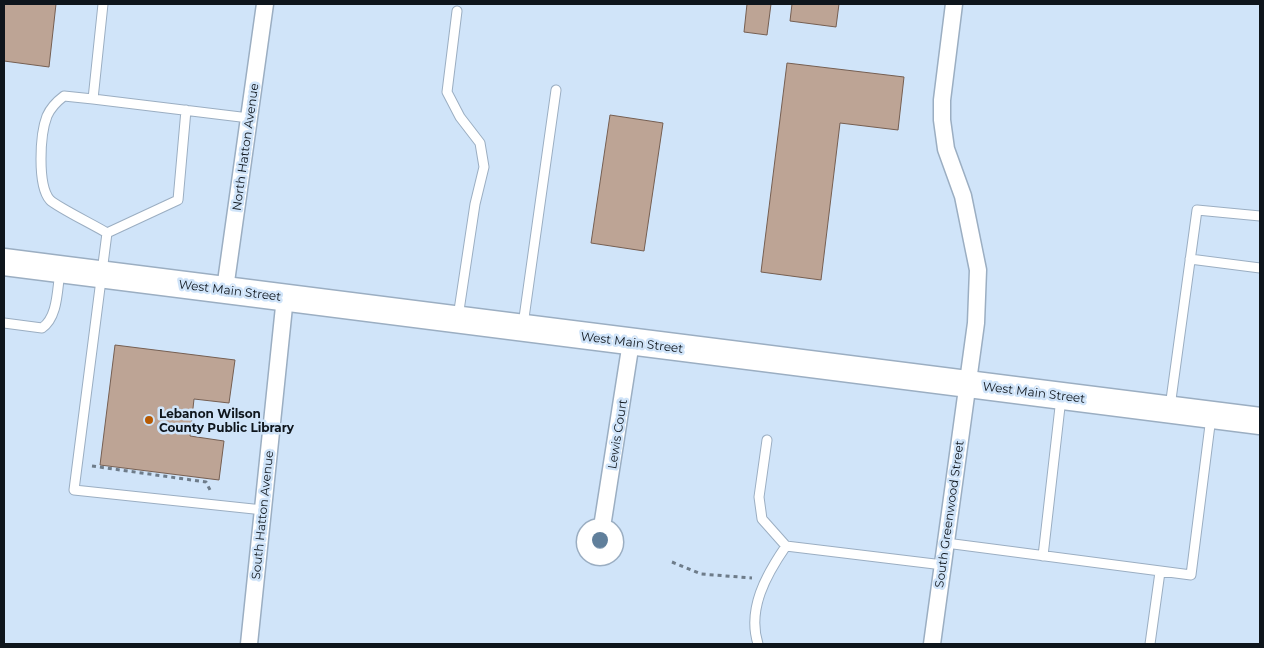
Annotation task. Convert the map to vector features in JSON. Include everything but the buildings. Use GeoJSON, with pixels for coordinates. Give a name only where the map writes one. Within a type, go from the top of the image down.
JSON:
{"type":"FeatureCollection","features":[{"type":"Feature","properties":{"kind":"main road","name":"West Main Street"},"geometry":{"type":"LineString","coordinates":[[4,262],[1260,421]]}},
{"type":"Feature","properties":{"kind":"street","name":"North Hatton Avenue"},"geometry":{"type":"LineString","coordinates":[[225,290],[265,4]]}},
{"type":"Feature","properties":{"kind":"street","name":"South Greenwood Street"},"geometry":{"type":"LineString","coordinates":[[932,644],[966,384],[976,323],[978,270],[963,196],[946,149],[942,120],[942,100],[954,4]]}},
{"type":"Feature","properties":{"kind":"street","name":"South Hatton Avenue"},"geometry":{"type":"LineString","coordinates":[[249,644],[285,297]]}},
{"type":"Feature","properties":{"kind":"street","name":"Lewis Court"},"geometry":{"type":"LineString","coordinates":[[602,526],[631,342]]}},
{"type":"Feature","properties":{"kind":"lane"},"geometry":{"type":"LineString","coordinates":[[93,99],[102,4]]}},
{"type":"Feature","properties":{"kind":"lane"},"geometry":{"type":"LineString","coordinates":[[457,11],[448,92],[460,117],[480,143],[484,167],[475,204],[458,320]]}},
{"type":"Feature","properties":{"kind":"lane"},"geometry":{"type":"LineString","coordinates":[[523,328],[556,90]]}},
{"type":"Feature","properties":{"kind":"lane"},"geometry":{"type":"LineString","coordinates":[[107,233],[51,200],[44,187],[43,136],[47,117],[54,104],[64,96],[249,118]]}},
{"type":"Feature","properties":{"kind":"lane"},"geometry":{"type":"LineString","coordinates":[[107,233],[178,200],[186,110]]}},
{"type":"Feature","properties":{"kind":"lane"},"geometry":{"type":"LineString","coordinates":[[1170,410],[1197,210],[1260,216]]}},
{"type":"Feature","properties":{"kind":"lane"},"geometry":{"type":"LineString","coordinates":[[107,233],[74,490],[263,510]]}},
{"type":"Feature","properties":{"kind":"lane"},"geometry":{"type":"LineString","coordinates":[[1190,259],[1260,268]]}},
{"type":"Feature","properties":{"kind":"lane"},"geometry":{"type":"LineString","coordinates":[[4,323],[42,328],[49,323],[55,309],[60,270]]}},
{"type":"Feature","properties":{"kind":"lane"},"geometry":{"type":"LineString","coordinates":[[1043,556],[1061,395]]}},
{"type":"Feature","properties":{"kind":"lane"},"geometry":{"type":"LineString","coordinates":[[946,543],[1191,576],[1211,415]]}},
{"type":"Feature","properties":{"kind":"lane"},"geometry":{"type":"LineString","coordinates":[[767,440],[759,497],[762,519],[786,546],[942,566]]}},
{"type":"Feature","properties":{"kind":"lane"},"geometry":{"type":"LineString","coordinates":[[758,644],[755,632],[755,616],[766,579],[786,546]]}},
{"type":"Feature","properties":{"kind":"lane"},"geometry":{"type":"LineString","coordinates":[[1150,644],[1160,572]]}},
{"type":"Feature","properties":{"kind":"path"},"geometry":{"type":"LineString","coordinates":[[93,458],[91,467],[206,482],[213,497]]}},
{"type":"Feature","properties":{"kind":"path"},"geometry":{"type":"LineString","coordinates":[[672,562],[701,574],[766,579]]}},
{"type":"Feature","properties":{"kind":"place","name":"Lebanon Wilson County Public Library"},"geometry":{"type":"Point","coordinates":[149,420]}}]}
